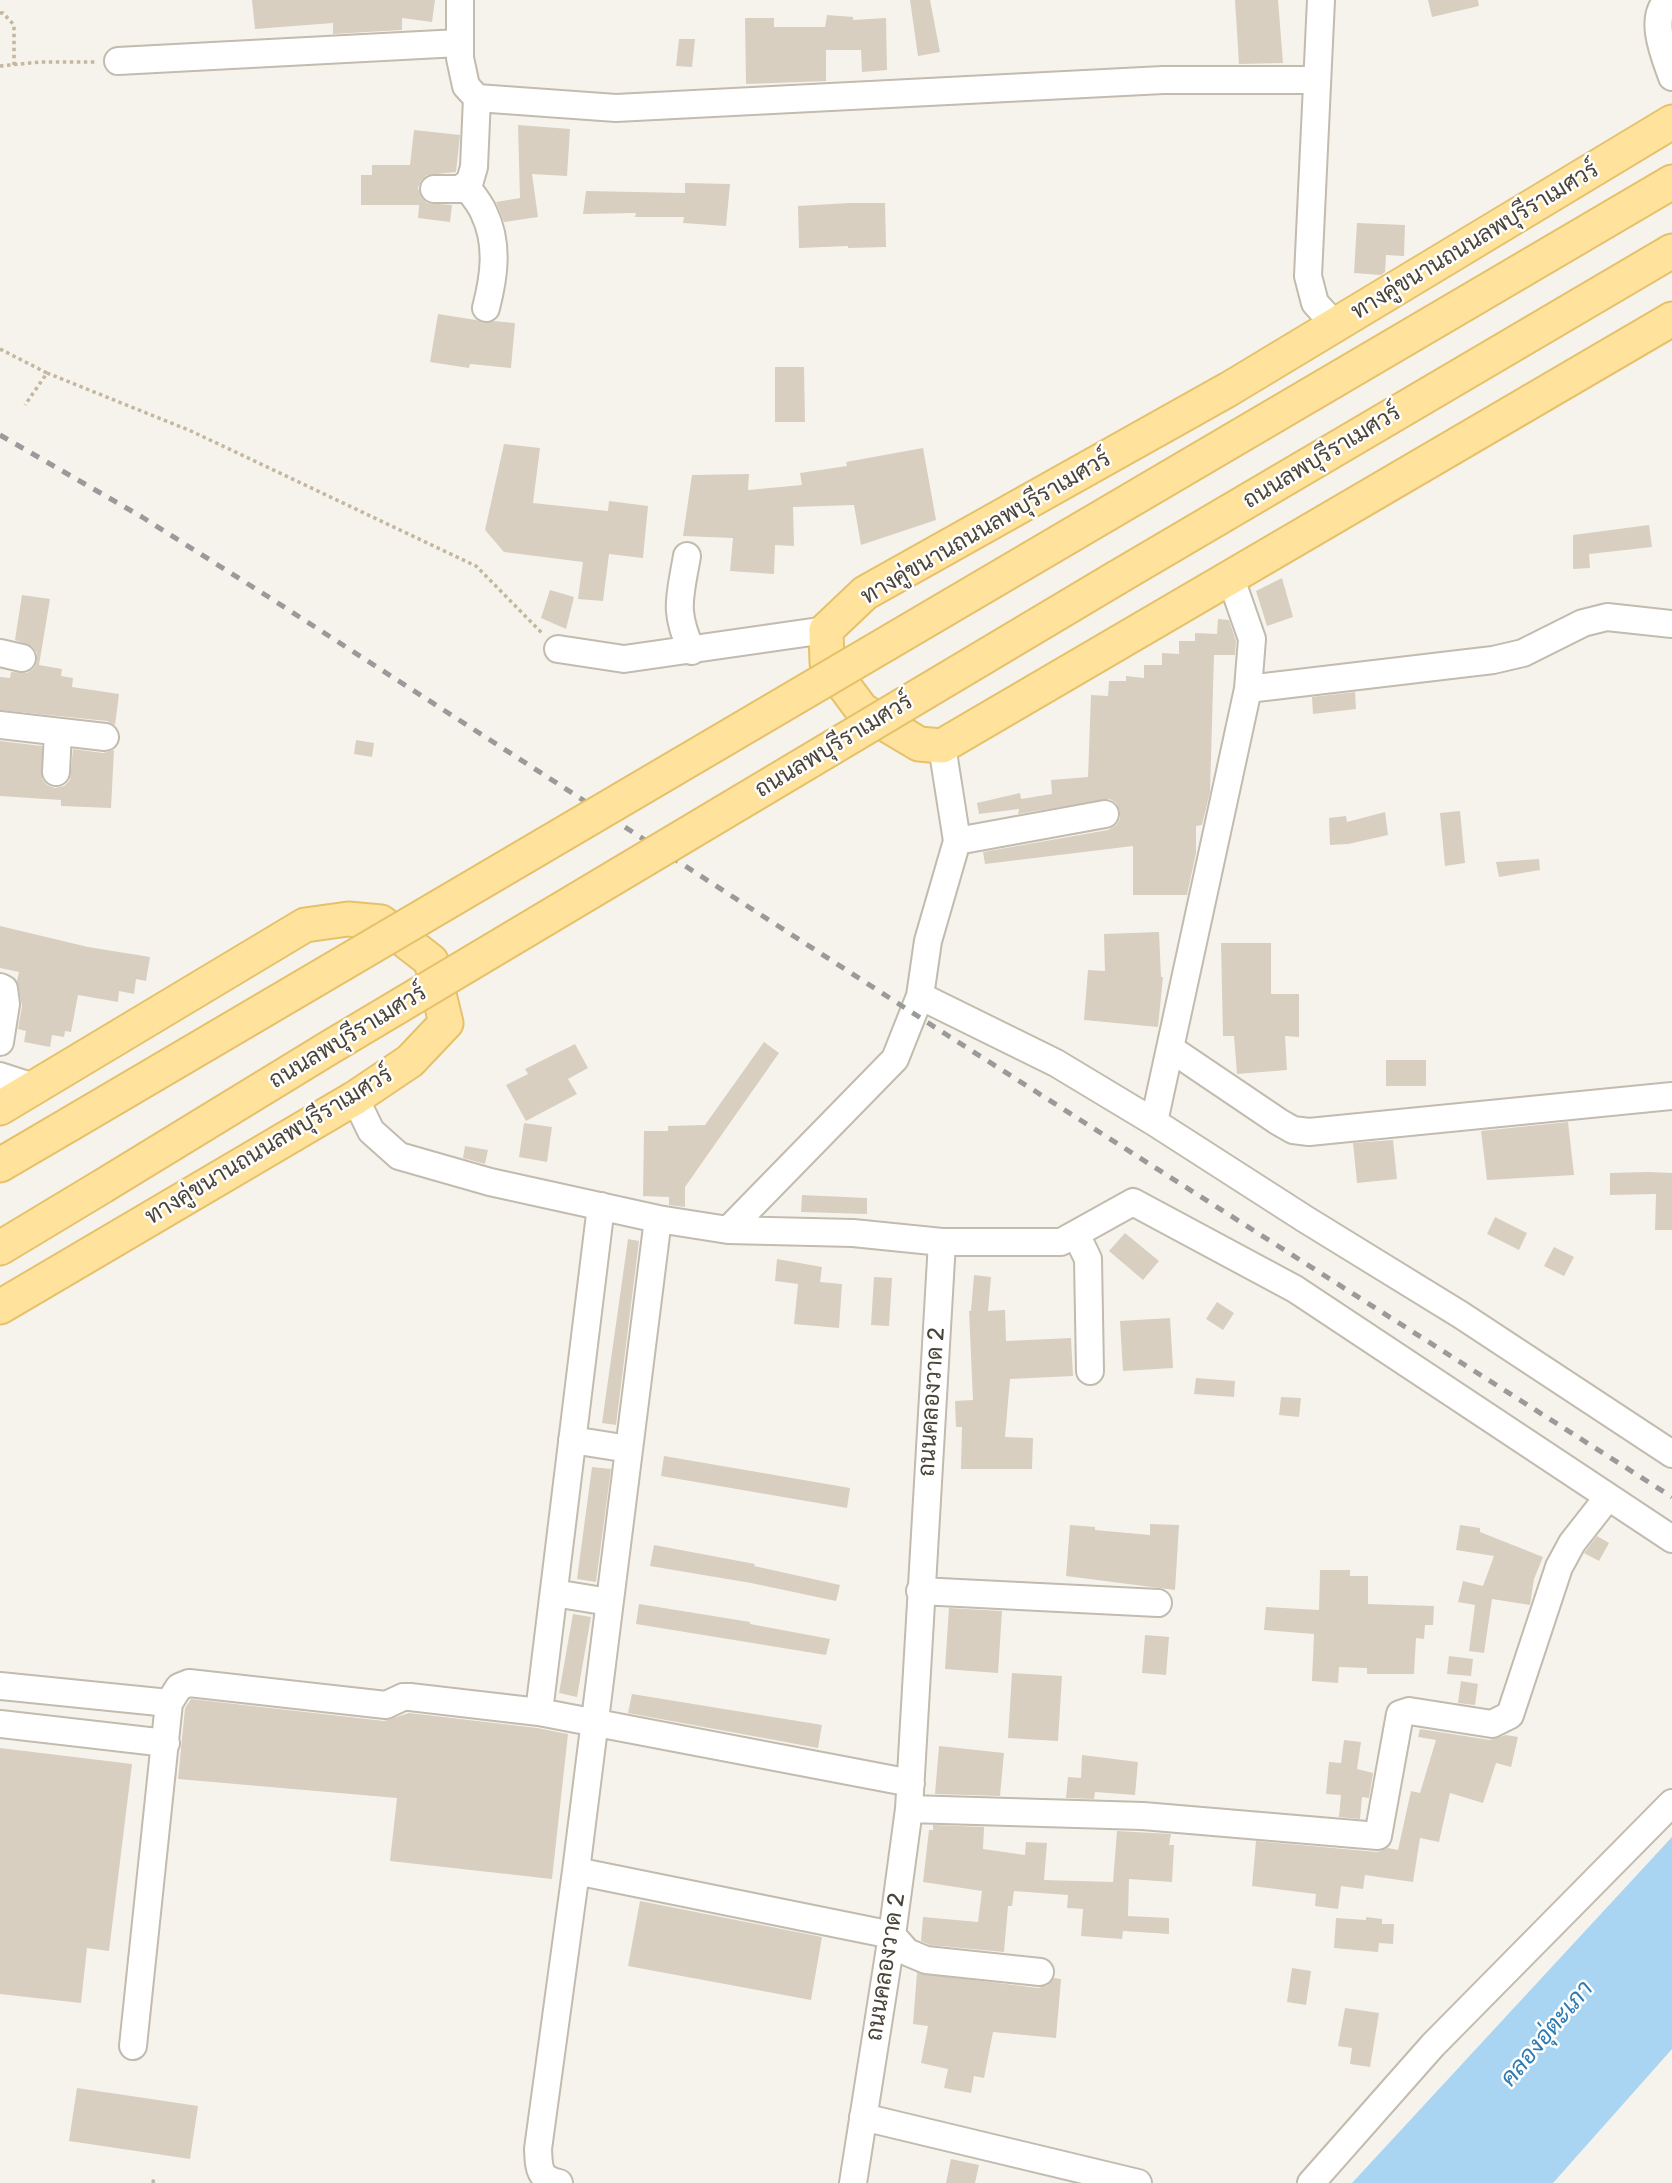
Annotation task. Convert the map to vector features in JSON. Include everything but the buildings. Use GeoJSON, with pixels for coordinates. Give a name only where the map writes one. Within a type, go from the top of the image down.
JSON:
{"type":"FeatureCollection","features":[{"type":"Feature","properties":{"kind":"main road","name":"ทางคู่ขนานถนนลพบุรีราเมศวร์"},"geometry":{"type":"LineString","coordinates":[[826,630],[865,593],[1229,389],[1672,122]]}},
{"type":"Feature","properties":{"kind":"main road"},"geometry":{"type":"LineString","coordinates":[[0,1165],[1672,182]]}},
{"type":"Feature","properties":{"kind":"main road","name":"ถนนลพบุรีราเมศวร์"},"geometry":{"type":"LineString","coordinates":[[0,1248],[356,1031],[1672,251]]}},
{"type":"Feature","properties":{"kind":"main road"},"geometry":{"type":"LineString","coordinates":[[826,630],[827,663],[862,710],[919,744],[942,746],[1672,319]]}},
{"type":"Feature","properties":{"kind":"main road"},"geometry":{"type":"LineString","coordinates":[[1335,325],[1364,363]]}},
{"type":"Feature","properties":{"kind":"main road","name":"ทางคู่ขนานถนนลพบุรีราเมศวร์"},"geometry":{"type":"LineString","coordinates":[[0,1108],[305,925],[348,919],[381,922],[431,961],[446,1023],[410,1061],[355,1098],[0,1307]]}},
{"type":"Feature","properties":{"kind":"street"},"geometry":{"type":"LineString","coordinates":[[460,0],[459,43],[466,86],[477,98],[616,108],[1149,81],[1317,80]]}},
{"type":"Feature","properties":{"kind":"street"},"geometry":{"type":"LineString","coordinates":[[1321,0],[1308,276],[1315,303],[1335,325]]}},
{"type":"Feature","properties":{"kind":"street"},"geometry":{"type":"LineString","coordinates":[[1670,0],[1660,14],[1659,27],[1672,77]]}},
{"type":"Feature","properties":{"kind":"street"},"geometry":{"type":"LineString","coordinates":[[118,61],[459,43]]}},
{"type":"Feature","properties":{"kind":"street"},"geometry":{"type":"LineString","coordinates":[[433,189],[461,189],[470,181],[474,167],[477,98]]}},
{"type":"Feature","properties":{"kind":"street"},"geometry":{"type":"LineString","coordinates":[[466,185],[485,214],[495,256],[493,280],[486,308]]}},
{"type":"Feature","properties":{"kind":"street"},"geometry":{"type":"LineString","coordinates":[[687,556],[678,611],[681,628],[692,651]]}},
{"type":"Feature","properties":{"kind":"street"},"geometry":{"type":"LineString","coordinates":[[1154,1122],[1207,868],[1248,690],[1252,639],[1230,576]]}},
{"type":"Feature","properties":{"kind":"street"},"geometry":{"type":"LineString","coordinates":[[1248,690],[1493,660],[1523,653],[1583,623],[1608,617],[1672,624]]}},
{"type":"Feature","properties":{"kind":"street"},"geometry":{"type":"LineString","coordinates":[[558,649],[624,659],[826,630]]}},
{"type":"Feature","properties":{"kind":"street"},"geometry":{"type":"LineString","coordinates":[[0,725],[105,737]]}},
{"type":"Feature","properties":{"kind":"street"},"geometry":{"type":"LineString","coordinates":[[56,772],[58,732]]}},
{"type":"Feature","properties":{"kind":"street"},"geometry":{"type":"LineString","coordinates":[[727,1230],[895,1059],[920,996],[929,941],[957,841],[942,746]]}},
{"type":"Feature","properties":{"kind":"street"},"geometry":{"type":"LineString","coordinates":[[957,841],[1105,814]]}},
{"type":"Feature","properties":{"kind":"street"},"geometry":{"type":"LineString","coordinates":[[0,987],[4,989],[6,1004],[0,1042]]}},
{"type":"Feature","properties":{"kind":"street"},"geometry":{"type":"LineString","coordinates":[[920,996],[1056,1063],[1154,1122],[1461,1315],[1672,1454]]}},
{"type":"Feature","properties":{"kind":"street"},"geometry":{"type":"LineString","coordinates":[[1171,1049],[1279,1122],[1293,1130],[1309,1132],[1672,1096]]}},
{"type":"Feature","properties":{"kind":"street"},"geometry":{"type":"LineString","coordinates":[[0,1076],[34,1087]]}},
{"type":"Feature","properties":{"kind":"street"},"geometry":{"type":"LineString","coordinates":[[355,1098],[371,1131],[399,1156],[490,1182],[658,1219],[727,1230],[853,1233],[942,1242],[1061,1242],[1133,1202],[1295,1289],[1672,1539]]}},
{"type":"Feature","properties":{"kind":"street"},"geometry":{"type":"LineString","coordinates":[[539,1712],[601,1206]]}},
{"type":"Feature","properties":{"kind":"street"},"geometry":{"type":"LineString","coordinates":[[559,2183],[548,2180],[539,2169],[538,2149],[576,1871],[658,1219]]}},
{"type":"Feature","properties":{"kind":"street"},"geometry":{"type":"LineString","coordinates":[[1076,1234],[1088,1259],[1090,1371]]}},
{"type":"Feature","properties":{"kind":"street","name":"ถนนคลองวาด 2"},"geometry":{"type":"LineString","coordinates":[[852,2183],[892,1935],[910,1796],[942,1242]]}},
{"type":"Feature","properties":{"kind":"street"},"geometry":{"type":"LineString","coordinates":[[572,1440],[629,1449]]}},
{"type":"Feature","properties":{"kind":"street"},"geometry":{"type":"LineString","coordinates":[[133,2046],[169,1703],[179,1687],[189,1683],[386,1704],[403,1697],[441,1699],[539,1712],[910,1796],[1378,1836],[1400,1714],[1409,1711],[1492,1724],[1510,1715],[1559,1567],[1572,1543],[1608,1497]]}},
{"type":"Feature","properties":{"kind":"street"},"geometry":{"type":"LineString","coordinates":[[920,1591],[1158,1604]]}},
{"type":"Feature","properties":{"kind":"street"},"geometry":{"type":"LineString","coordinates":[[554,1593],[609,1602]]}},
{"type":"Feature","properties":{"kind":"street"},"geometry":{"type":"LineString","coordinates":[[0,1686],[169,1703]]}},
{"type":"Feature","properties":{"kind":"street"},"geometry":{"type":"LineString","coordinates":[[0,1724],[166,1743]]}},
{"type":"Feature","properties":{"kind":"street"},"geometry":{"type":"LineString","coordinates":[[1311,2183],[1433,2045],[1672,1803]]}},
{"type":"Feature","properties":{"kind":"street"},"geometry":{"type":"LineString","coordinates":[[576,1871],[892,1935],[907,1952],[926,1959],[1040,1972]]}},
{"type":"Feature","properties":{"kind":"street"},"geometry":{"type":"LineString","coordinates":[[863,2117],[1138,2183]]}},
{"type":"Feature","properties":{"kind":"path"},"geometry":{"type":"LineString","coordinates":[[0,13],[14,25],[14,65]]}},
{"type":"Feature","properties":{"kind":"path"},"geometry":{"type":"LineString","coordinates":[[0,66],[118,61]]}},
{"type":"Feature","properties":{"kind":"path"},"geometry":{"type":"LineString","coordinates":[[0,349],[47,373],[191,431],[476,566],[558,649]]}},
{"type":"Feature","properties":{"kind":"path"},"geometry":{"type":"LineString","coordinates":[[25,405],[47,373]]}},
{"type":"Feature","properties":{"kind":"path"},"geometry":{"type":"LineString","coordinates":[[153,2183],[154,2176]]}},
{"type":"Feature","properties":{"kind":"water","name":"คลองอุ่ตะเภา"},"geometry":{"type":"Polygon","coordinates":[[[1672,1837],[1672,2049],[1553,2183],[1352,2183],[1672,1837]]]}},
{"type":"Feature","properties":{"kind":"railway"},"geometry":{"type":"LineString","coordinates":[[0,435],[142,517],[267,596],[947,1035],[1672,1497]]}}]}
